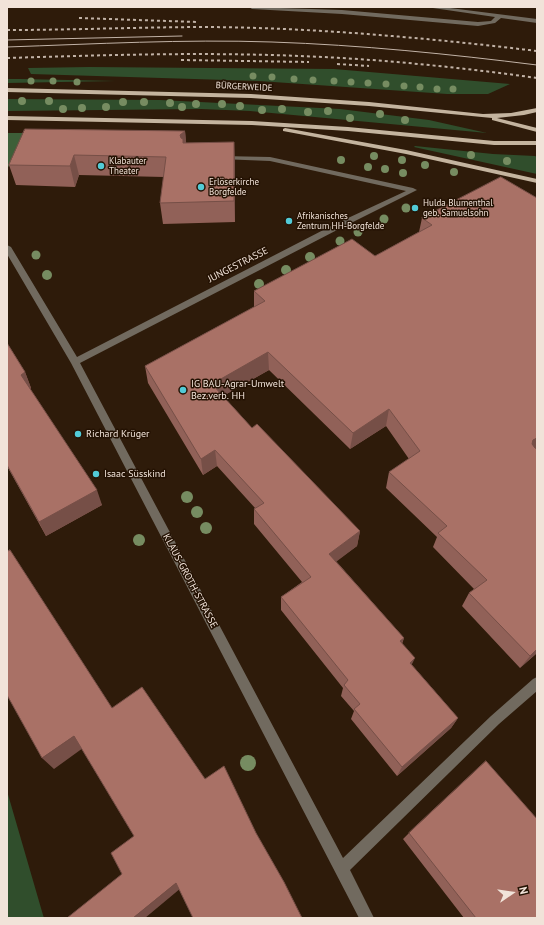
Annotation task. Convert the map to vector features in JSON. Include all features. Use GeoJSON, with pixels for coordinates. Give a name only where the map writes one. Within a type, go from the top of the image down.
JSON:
{"type":"FeatureCollection","features":[{"type":"Feature","properties":{"kind":"main road","name":"BÜRGERWEIDE"},"geometry":{"type":"LineString","coordinates":[[7,90],[187,93],[333,101],[478,115],[504,116],[523,114],[537,110]]}},
{"type":"Feature","properties":{"kind":"main road","name":"BÜRGERWEIDE"},"geometry":{"type":"LineString","coordinates":[[478,115],[537,130]]}},
{"type":"Feature","properties":{"kind":"main road"},"geometry":{"type":"LineString","coordinates":[[7,118],[176,120],[246,123],[332,128],[487,143],[537,143]]}},
{"type":"Feature","properties":{"kind":"main road"},"geometry":{"type":"LineString","coordinates":[[246,123],[406,152],[537,181]]}},
{"type":"Feature","properties":{"kind":"street"},"geometry":{"type":"LineString","coordinates":[[252,7],[342,12],[478,24],[493,22],[500,16]]}},
{"type":"Feature","properties":{"kind":"street"},"geometry":{"type":"LineString","coordinates":[[429,7],[457,9],[537,21]]}},
{"type":"Feature","properties":{"kind":"street","name":"JUNGESTRASSE"},"geometry":{"type":"LineString","coordinates":[[75,362],[336,227],[413,190],[270,159],[216,158]]}},
{"type":"Feature","properties":{"kind":"street","name":"KLAUS-GROTH-STRASSE"},"geometry":{"type":"LineString","coordinates":[[7,246],[75,362],[367,918]]}},
{"type":"Feature","properties":{"kind":"street"},"geometry":{"type":"LineString","coordinates":[[340,869],[495,720],[537,683]]}},
{"type":"Feature","properties":{"kind":"green space"},"geometry":{"type":"Polygon","coordinates":[[[28,68],[334,69],[510,84],[488,94],[447,94],[259,81],[31,74],[28,68]]]}},
{"type":"Feature","properties":{"kind":"green space"},"geometry":{"type":"Polygon","coordinates":[[[7,79],[21,79],[116,81],[7,83],[7,79]]]}},
{"type":"Feature","properties":{"kind":"green space"},"geometry":{"type":"Polygon","coordinates":[[[7,99],[160,100],[340,109],[429,120],[487,133],[250,111],[201,109],[7,111],[7,99]]]}},
{"type":"Feature","properties":{"kind":"green space"},"geometry":{"type":"Polygon","coordinates":[[[7,133],[34,133],[21,162],[7,167],[7,133]]]}},
{"type":"Feature","properties":{"kind":"green space"},"geometry":{"type":"Polygon","coordinates":[[[414,147],[493,154],[535,156],[537,157],[537,174],[414,147]]]}},
{"type":"Feature","properties":{"kind":"green space"},"geometry":{"type":"Polygon","coordinates":[[[7,791],[43,915],[44,918],[7,918],[7,791]]]}},
{"type":"Feature","properties":{"kind":"building"},"geometry":{"type":"Polygon","coordinates":[[[25,129],[185,131],[180,135],[183,139],[183,143],[234,142],[234,201],[160,203],[166,157],[74,155],[70,166],[9,165],[25,129]]]}},
{"type":"Feature","properties":{"kind":"building"},"geometry":{"type":"Polygon","coordinates":[[[501,177],[537,198],[537,438],[533,440],[532,444],[537,449],[537,649],[530,656],[469,593],[487,580],[438,533],[447,526],[389,472],[420,451],[389,409],[353,433],[268,352],[212,384],[252,428],[257,424],[360,531],[329,554],[404,638],[400,641],[415,658],[410,663],[458,718],[402,767],[354,709],[360,704],[344,685],[348,680],[281,597],[311,577],[254,509],[264,503],[215,450],[201,459],[145,366],[265,301],[254,291],[352,239],[375,256],[432,225],[422,218],[501,177]]]}},
{"type":"Feature","properties":{"kind":"building"},"geometry":{"type":"Polygon","coordinates":[[[7,343],[25,372],[21,375],[97,490],[39,522],[7,465],[7,343]]]}},
{"type":"Feature","properties":{"kind":"building"},"geometry":{"type":"Polygon","coordinates":[[[10,550],[112,708],[142,687],[205,779],[224,766],[256,833],[284,882],[302,918],[193,918],[176,883],[133,918],[67,918],[122,874],[111,853],[134,836],[74,736],[42,758],[7,695],[7,552],[10,550]]]}},
{"type":"Feature","properties":{"kind":"building"},"geometry":{"type":"Polygon","coordinates":[[[486,761],[537,819],[537,918],[476,918],[409,833],[486,761]]]}},
{"type":"Feature","properties":{"kind":"tram line"},"geometry":{"type":"LineString","coordinates":[[7,40],[182,36]]}},
{"type":"Feature","properties":{"kind":"tram line"},"geometry":{"type":"LineString","coordinates":[[7,47],[173,41],[272,42],[405,50],[537,65]]}},
{"type":"Feature","properties":{"kind":"railway"},"geometry":{"type":"LineString","coordinates":[[79,18],[197,22]]}},
{"type":"Feature","properties":{"kind":"railway"},"geometry":{"type":"LineString","coordinates":[[7,30],[209,27],[291,29],[414,38],[537,51]]}},
{"type":"Feature","properties":{"kind":"railway"},"geometry":{"type":"LineString","coordinates":[[7,58],[190,54],[300,56],[418,64],[537,78]]}},
{"type":"Feature","properties":{"kind":"railway"},"geometry":{"type":"LineString","coordinates":[[181,60],[309,62]]}},
{"type":"Feature","properties":{"kind":"railway"},"geometry":{"type":"LineString","coordinates":[[337,64],[369,66]]}},
{"type":"Feature","properties":{"kind":"place","name":"Klabauter Theater"},"geometry":{"type":"Point","coordinates":[101,166]}},
{"type":"Feature","properties":{"kind":"place","name":"Erlöserkirche Borgfelde"},"geometry":{"type":"Point","coordinates":[201,187]}},
{"type":"Feature","properties":{"kind":"place","name":"Hulda Blumenthal geb. Samuelsohn"},"geometry":{"type":"Point","coordinates":[415,208]}},
{"type":"Feature","properties":{"kind":"place","name":"Afrikanisches Zentrum HH-Borgfelde"},"geometry":{"type":"Point","coordinates":[289,221]}},
{"type":"Feature","properties":{"kind":"place","name":"IG BAU-Agrar-Umwelt Bez.verb. HH"},"geometry":{"type":"Point","coordinates":[183,390]}},
{"type":"Feature","properties":{"kind":"place","name":"Richard Krüger"},"geometry":{"type":"Point","coordinates":[78,434]}},
{"type":"Feature","properties":{"kind":"place","name":"Isaac Süsskind"},"geometry":{"type":"Point","coordinates":[96,474]}}]}
